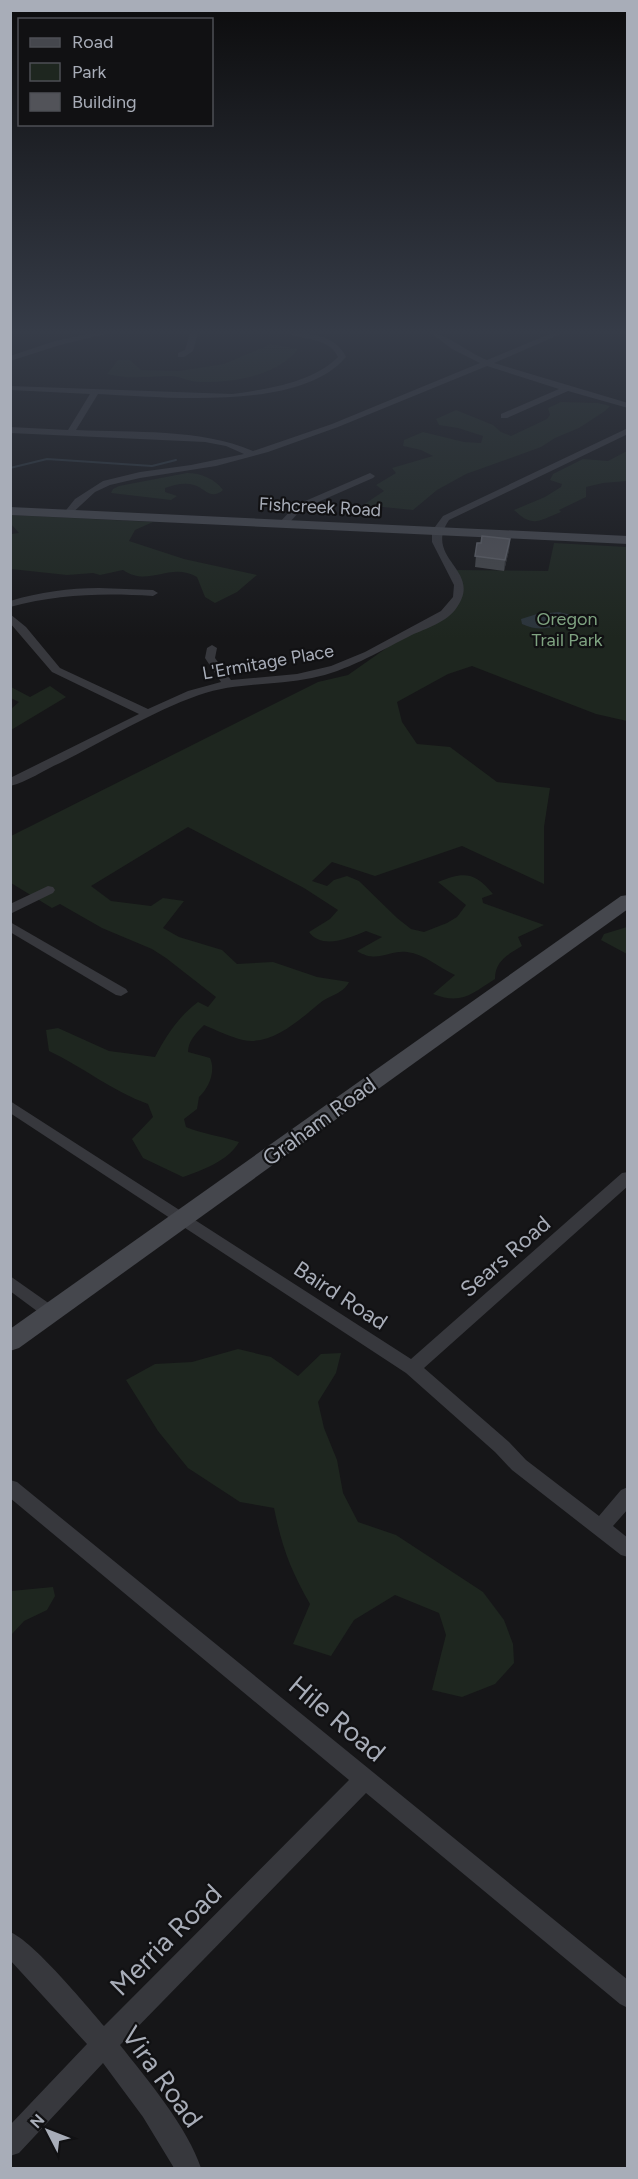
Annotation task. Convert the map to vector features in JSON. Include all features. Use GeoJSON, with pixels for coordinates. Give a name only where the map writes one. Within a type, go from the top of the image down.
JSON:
{"type":"FeatureCollection","features":[{"type":"Feature","properties":{"kind":"main road","name":"Fishcreek Road"},"geometry":{"type":"LineString","coordinates":[[10,511],[627,540]]}},
{"type":"Feature","properties":{"kind":"main road","name":"Graham Road"},"geometry":{"type":"LineString","coordinates":[[10,1342],[627,900]]}},
{"type":"Feature","properties":{"kind":"street"},"geometry":{"type":"LineString","coordinates":[[122,435],[205,439],[229,444],[252,454]]}},
{"type":"Feature","properties":{"kind":"street"},"geometry":{"type":"LineString","coordinates":[[68,514],[83,494],[113,481],[196,467],[252,454],[312,435]]}},
{"type":"Feature","properties":{"kind":"street"},"geometry":{"type":"LineString","coordinates":[[438,531],[440,524],[446,518],[616,435],[627,438]]}},
{"type":"Feature","properties":{"kind":"street"},"geometry":{"type":"LineString","coordinates":[[284,523],[299,507],[370,476]]}},
{"type":"Feature","properties":{"kind":"street","name":"L'Ermitage Place"},"geometry":{"type":"LineString","coordinates":[[10,783],[192,693],[228,683],[298,677],[332,670],[360,658],[450,609],[461,588],[457,576],[439,554],[436,546],[438,531]]}},
{"type":"Feature","properties":{"kind":"street"},"geometry":{"type":"LineString","coordinates":[[10,604],[34,597],[71,591],[153,593]]}},
{"type":"Feature","properties":{"kind":"street"},"geometry":{"type":"LineString","coordinates":[[13,622],[56,670],[149,714]]}},
{"type":"Feature","properties":{"kind":"street"},"geometry":{"type":"LineString","coordinates":[[212,648],[210,658],[228,683]]}},
{"type":"Feature","properties":{"kind":"street"},"geometry":{"type":"LineString","coordinates":[[10,910],[48,890]]}},
{"type":"Feature","properties":{"kind":"street"},"geometry":{"type":"LineString","coordinates":[[10,926],[121,992]]}},
{"type":"Feature","properties":{"kind":"street","name":"Baird Road"},"geometry":{"type":"LineString","coordinates":[[10,1106],[412,1368],[502,1447],[519,1465],[627,1549]]}},
{"type":"Feature","properties":{"kind":"street","name":"Sears Road"},"geometry":{"type":"LineString","coordinates":[[412,1368],[627,1177]]}},
{"type":"Feature","properties":{"kind":"street"},"geometry":{"type":"LineString","coordinates":[[10,1282],[51,1313]]}},
{"type":"Feature","properties":{"kind":"street","name":"Hile Road"},"geometry":{"type":"LineString","coordinates":[[10,1486],[627,1996]]}},
{"type":"Feature","properties":{"kind":"street"},"geometry":{"type":"LineString","coordinates":[[601,1527],[627,1495]]}},
{"type":"Feature","properties":{"kind":"street","name":"Merria Road"},"geometry":{"type":"LineString","coordinates":[[10,2144],[103,2045],[365,1779]]}},
{"type":"Feature","properties":{"kind":"street","name":"Vira Road"},"geometry":{"type":"LineString","coordinates":[[10,1943],[62,1994],[103,2045],[150,2106],[188,2169]]}},
{"type":"Feature","properties":{"kind":"green space"},"geometry":{"type":"Polygon","coordinates":[[[417,435],[434,435],[464,442],[481,443],[483,436],[479,435],[563,435],[541,447],[466,474],[437,490],[413,510],[363,505],[384,491],[376,485],[396,473],[392,468],[433,456],[421,450],[403,446],[404,440],[417,435]]]}},
{"type":"Feature","properties":{"kind":"green space"},"geometry":{"type":"Polygon","coordinates":[[[627,451],[627,481],[586,487],[586,497],[559,510],[561,512],[541,520],[531,521],[514,510],[545,497],[561,487],[562,484],[550,480],[553,474],[583,459],[608,461],[627,451]]]}},
{"type":"Feature","properties":{"kind":"green space"},"geometry":{"type":"Polygon","coordinates":[[[187,473],[207,477],[223,490],[211,494],[194,485],[175,485],[165,488],[165,492],[177,496],[171,500],[111,493],[119,486],[187,473]]]}},
{"type":"Feature","properties":{"kind":"green space"},"geometry":{"type":"Polygon","coordinates":[[[11,515],[153,522],[135,530],[129,541],[184,559],[257,575],[237,592],[215,603],[205,597],[197,577],[187,573],[169,572],[142,576],[123,570],[100,575],[93,573],[67,575],[11,569],[11,534],[19,533],[11,524],[11,515]]]}},
{"type":"Feature","properties":{"kind":"green space","name":"Oregon Trail Park"},"geometry":{"type":"Polygon","coordinates":[[[554,543],[627,547],[627,721],[596,714],[472,666],[448,674],[397,702],[402,722],[417,744],[450,747],[497,782],[550,788],[544,827],[544,884],[462,846],[375,876],[332,862],[312,881],[327,886],[334,880],[347,876],[359,881],[411,929],[424,932],[457,917],[466,905],[438,882],[455,876],[468,876],[480,881],[493,894],[482,898],[483,903],[544,925],[518,937],[522,946],[500,963],[495,979],[466,996],[443,997],[433,994],[455,975],[414,953],[400,952],[377,957],[364,955],[357,951],[382,937],[366,931],[336,941],[314,937],[309,932],[330,919],[338,910],[304,888],[188,827],[91,886],[111,901],[151,906],[163,898],[184,901],[163,928],[179,937],[222,950],[237,964],[273,962],[317,977],[349,982],[343,989],[320,1003],[294,1024],[264,1039],[243,1040],[204,1025],[195,1034],[188,1052],[210,1058],[212,1074],[206,1089],[199,1097],[197,1109],[184,1119],[186,1127],[239,1142],[222,1160],[183,1177],[143,1158],[132,1139],[153,1117],[148,1104],[49,1051],[46,1030],[58,1028],[109,1051],[155,1057],[168,1034],[184,1014],[198,1002],[208,1007],[216,997],[152,949],[102,928],[60,904],[52,908],[11,883],[11,836],[318,682],[348,675],[405,635],[441,616],[456,601],[454,570],[548,571],[554,543]]]}},
{"type":"Feature","properties":{"kind":"green space"},"geometry":{"type":"Polygon","coordinates":[[[50,686],[66,697],[11,730],[11,709],[19,702],[11,698],[11,687],[30,697],[50,686]]]}},
{"type":"Feature","properties":{"kind":"green space"},"geometry":{"type":"Polygon","coordinates":[[[627,927],[627,954],[601,940],[604,934],[627,927]]]}},
{"type":"Feature","properties":{"kind":"green space"},"geometry":{"type":"Polygon","coordinates":[[[238,1349],[271,1357],[298,1376],[321,1354],[341,1353],[336,1373],[318,1402],[324,1428],[337,1460],[343,1493],[358,1522],[396,1535],[483,1592],[504,1620],[513,1644],[514,1663],[495,1684],[462,1697],[432,1690],[446,1635],[439,1613],[395,1595],[354,1620],[331,1656],[293,1644],[310,1604],[288,1558],[274,1508],[240,1502],[188,1468],[158,1431],[126,1380],[155,1364],[192,1362],[238,1349]]]}},
{"type":"Feature","properties":{"kind":"green space"},"geometry":{"type":"Polygon","coordinates":[[[53,1587],[55,1596],[47,1610],[24,1621],[11,1635],[11,1591],[53,1587]]]}},
{"type":"Feature","properties":{"kind":"shaded area"},"geometry":{"type":"Polygon","coordinates":[[[559,612],[575,616],[573,620],[542,629],[522,624],[521,619],[537,614],[559,612]]]}},
{"type":"Feature","properties":{"kind":"building"},"geometry":{"type":"Polygon","coordinates":[[[482,536],[510,539],[505,560],[475,556],[477,543],[481,543],[482,536]]]}},
{"type":"Feature","properties":{"kind":"waterway"},"geometry":{"type":"LineString","coordinates":[[10,468],[47,459],[152,466],[176,460]]}}]}
